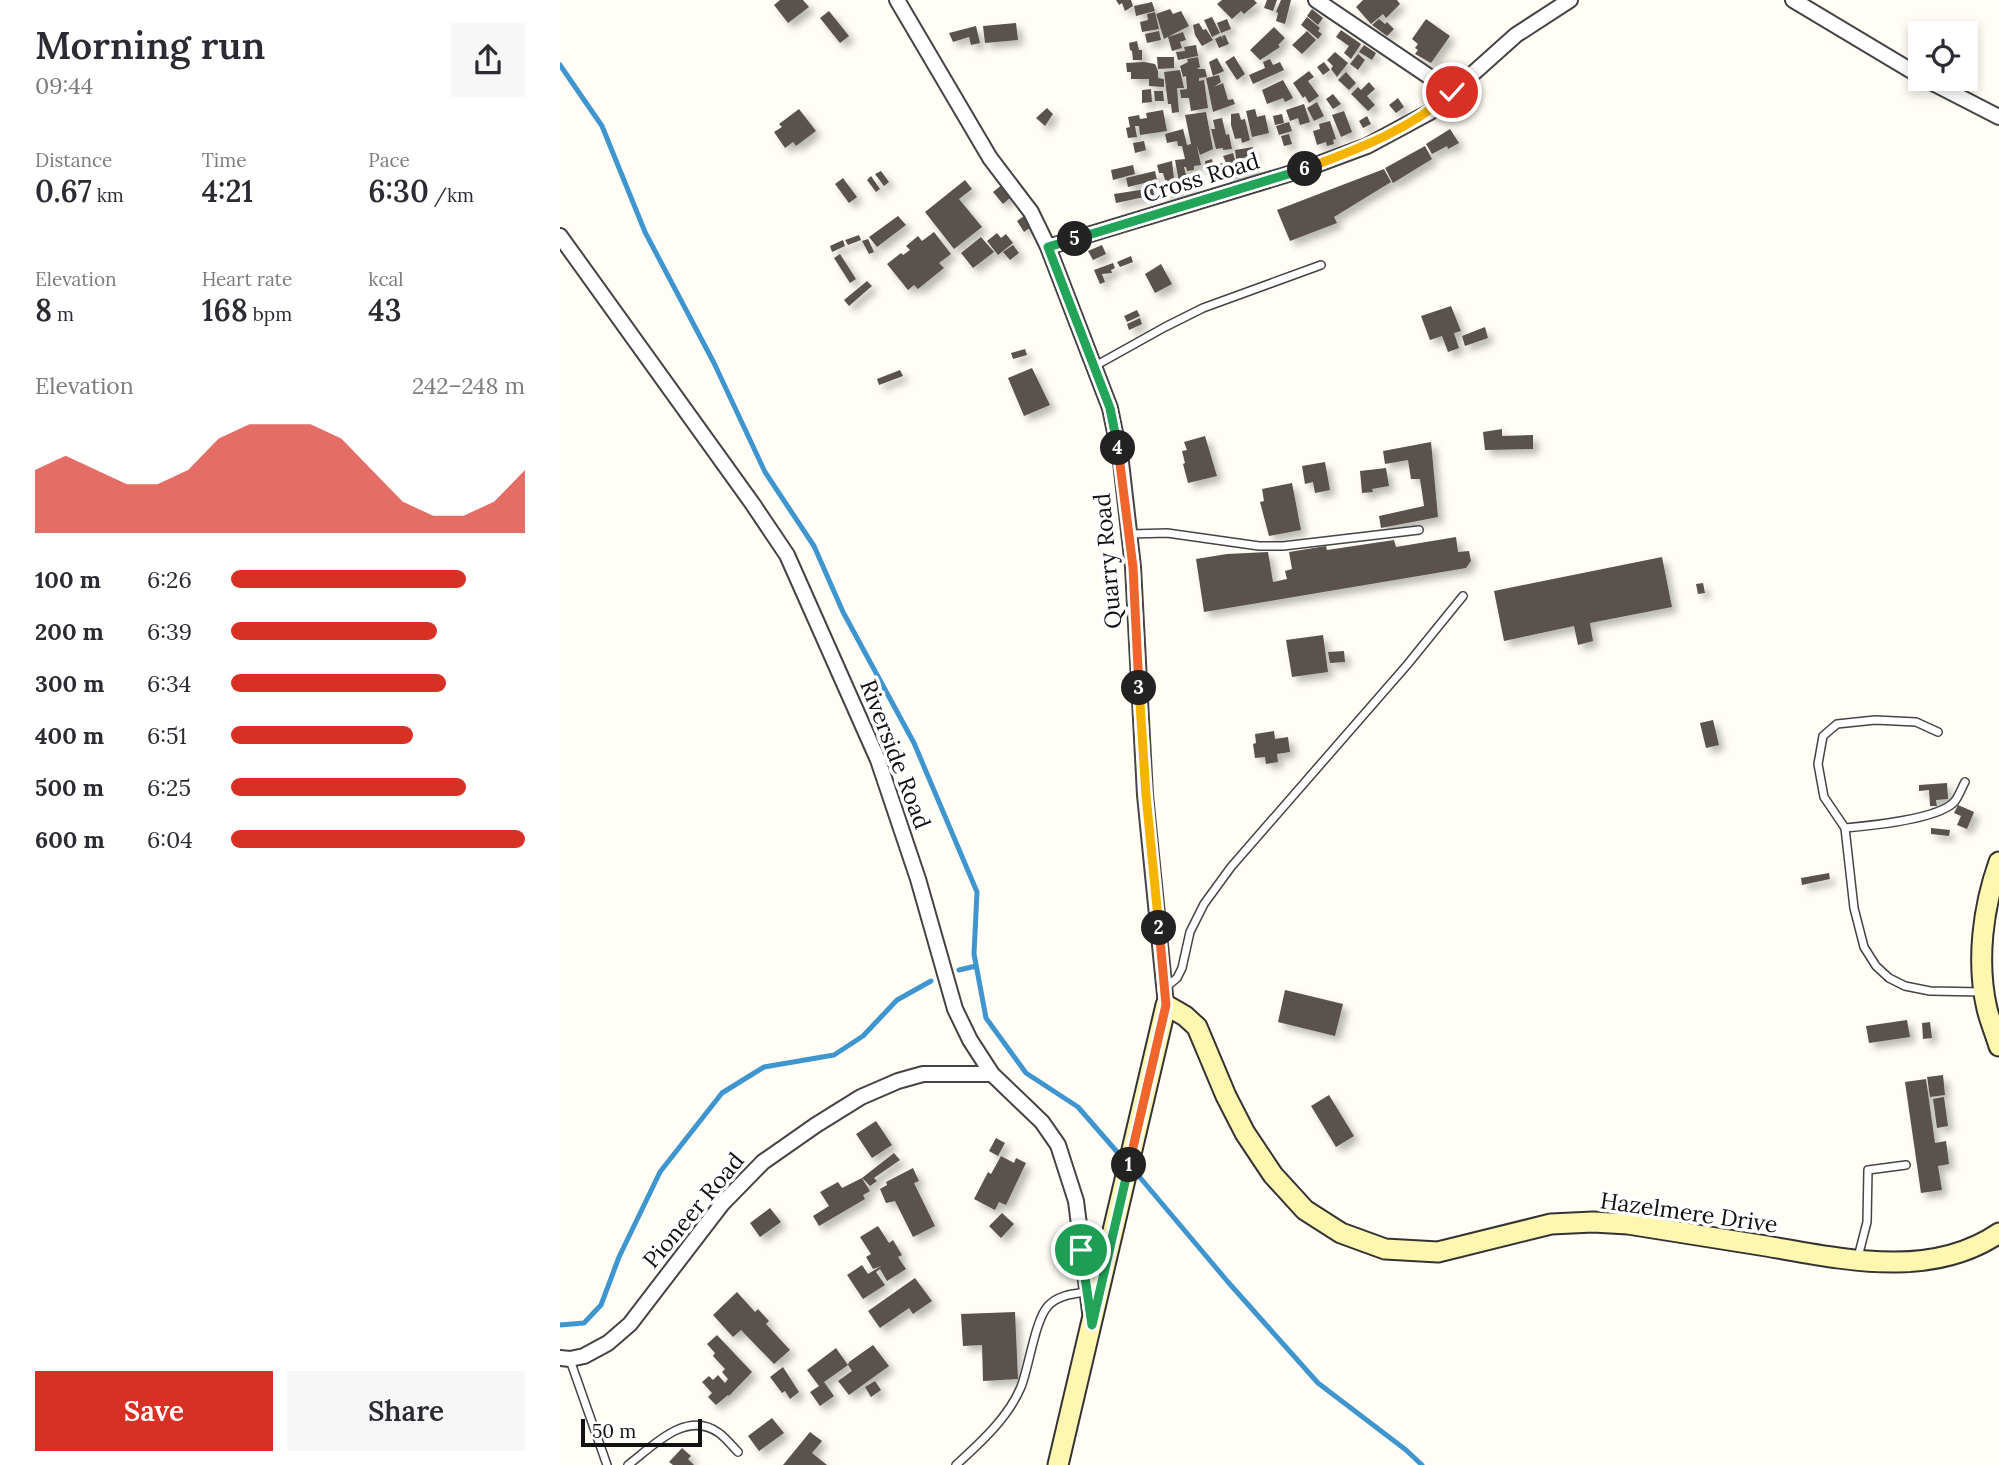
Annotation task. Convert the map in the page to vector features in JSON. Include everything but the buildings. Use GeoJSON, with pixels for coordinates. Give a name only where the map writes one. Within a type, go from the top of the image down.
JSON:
{"type":"FeatureCollection","features":[{"type":"Feature","properties":{"kind":"street","name":"Quarry Road"},"geometry":{"type":"LineString","coordinates":[[897,0],[990,158],[1031,212],[1048,247],[1110,408],[1121,462],[1129,534],[1146,795],[1165,997]]}},
{"type":"Feature","properties":{"kind":"street"},"geometry":{"type":"LineString","coordinates":[[1316,0],[1452,92]]}},
{"type":"Feature","properties":{"kind":"street","name":"Cross Road"},"geometry":{"type":"LineString","coordinates":[[1048,247],[1305,169],[1367,146],[1430,112],[1516,34],[1570,0]]}},
{"type":"Feature","properties":{"kind":"street"},"geometry":{"type":"LineString","coordinates":[[1793,0],[1908,69]]}},
{"type":"Feature","properties":{"kind":"street"},"geometry":{"type":"LineString","coordinates":[[1948,91],[1999,117]]}},
{"type":"Feature","properties":{"kind":"street","name":"Riverside Road"},"geometry":{"type":"LineString","coordinates":[[560,236],[787,555],[878,760],[918,879],[955,1009],[970,1040],[992,1074],[1042,1122],[1058,1145],[1076,1201],[1092,1325]]}},
{"type":"Feature","properties":{"kind":"street"},"geometry":{"type":"LineString","coordinates":[[1999,862],[1984,920],[1982,967],[1987,1009],[1999,1046]]}},
{"type":"Feature","properties":{"kind":"street"},"geometry":{"type":"LineString","coordinates":[[1058,1465],[1121,1199],[1165,997]]}},
{"type":"Feature","properties":{"kind":"street","name":"Hazelmere Drive"},"geometry":{"type":"LineString","coordinates":[[1165,997],[1197,1027],[1226,1096],[1245,1133],[1273,1175],[1305,1210],[1340,1233],[1385,1249],[1438,1252],[1551,1224],[1593,1222],[1628,1224],[1856,1261],[1900,1262],[1945,1257],[1985,1242],[1999,1233]]}},
{"type":"Feature","properties":{"kind":"street","name":"Pioneer Road"},"geometry":{"type":"LineString","coordinates":[[565,1358],[584,1356],[608,1343],[630,1324],[722,1204],[763,1162],[816,1125],[861,1097],[898,1081],[923,1074],[992,1074]]}},
{"type":"Feature","properties":{"kind":"lane"},"geometry":{"type":"LineString","coordinates":[[1095,366],[1203,308],[1321,265]]}},
{"type":"Feature","properties":{"kind":"lane"},"geometry":{"type":"LineString","coordinates":[[1129,534],[1167,533],[1259,546],[1283,546],[1419,530]]}},
{"type":"Feature","properties":{"kind":"lane"},"geometry":{"type":"LineString","coordinates":[[1165,997],[1182,968],[1190,932],[1204,904],[1231,867],[1463,596]]}},
{"type":"Feature","properties":{"kind":"lane"},"geometry":{"type":"LineString","coordinates":[[1938,732],[1916,722],[1875,720],[1837,724],[1823,736],[1818,764],[1824,797],[1845,828],[1854,908],[1864,947],[1876,966],[1889,978],[1905,986],[1930,991],[1985,992]]}},
{"type":"Feature","properties":{"kind":"lane"},"geometry":{"type":"LineString","coordinates":[[1845,828],[1884,824],[1937,812],[1955,802],[1965,782]]}},
{"type":"Feature","properties":{"kind":"lane"},"geometry":{"type":"LineString","coordinates":[[1856,1261],[1861,1252],[1867,1222],[1868,1170],[1906,1165]]}},
{"type":"Feature","properties":{"kind":"lane"},"geometry":{"type":"LineString","coordinates":[[956,1465],[1009,1410],[1020,1389],[1047,1307],[1061,1297],[1087,1292]]}},
{"type":"Feature","properties":{"kind":"lane"},"geometry":{"type":"LineString","coordinates":[[565,1358],[607,1465]]}},
{"type":"Feature","properties":{"kind":"lane"},"geometry":{"type":"LineString","coordinates":[[628,1465],[668,1434],[680,1427],[693,1425],[708,1427],[719,1433],[738,1452]]}},
{"type":"Feature","properties":{"kind":"waterway"},"geometry":{"type":"LineString","coordinates":[[560,65],[602,126],[645,232],[714,363],[765,472],[814,546],[843,612],[914,743],[977,892],[974,954],[986,1018],[1026,1073],[1078,1107],[1125,1161]]}},
{"type":"Feature","properties":{"kind":"waterway"},"geometry":{"type":"LineString","coordinates":[[959,970],[976,966]]}},
{"type":"Feature","properties":{"kind":"waterway"},"geometry":{"type":"LineString","coordinates":[[560,1325],[584,1323],[601,1305],[619,1257],[660,1172],[722,1093],[764,1067],[834,1055],[863,1036],[897,1000],[931,981]]}},
{"type":"Feature","properties":{"kind":"waterway"},"geometry":{"type":"LineString","coordinates":[[1132,1168],[1318,1383],[1422,1465]]}},
{"type":"Feature","properties":{"kind":"route"},"geometry":{"type":"LineString","coordinates":[[1081,1250],[1092,1325],[1166,1005],[1146,795],[1133,567],[1121,462],[1110,408],[1048,247],[1305,169],[1367,146],[1430,112],[1452,92]]}}]}
